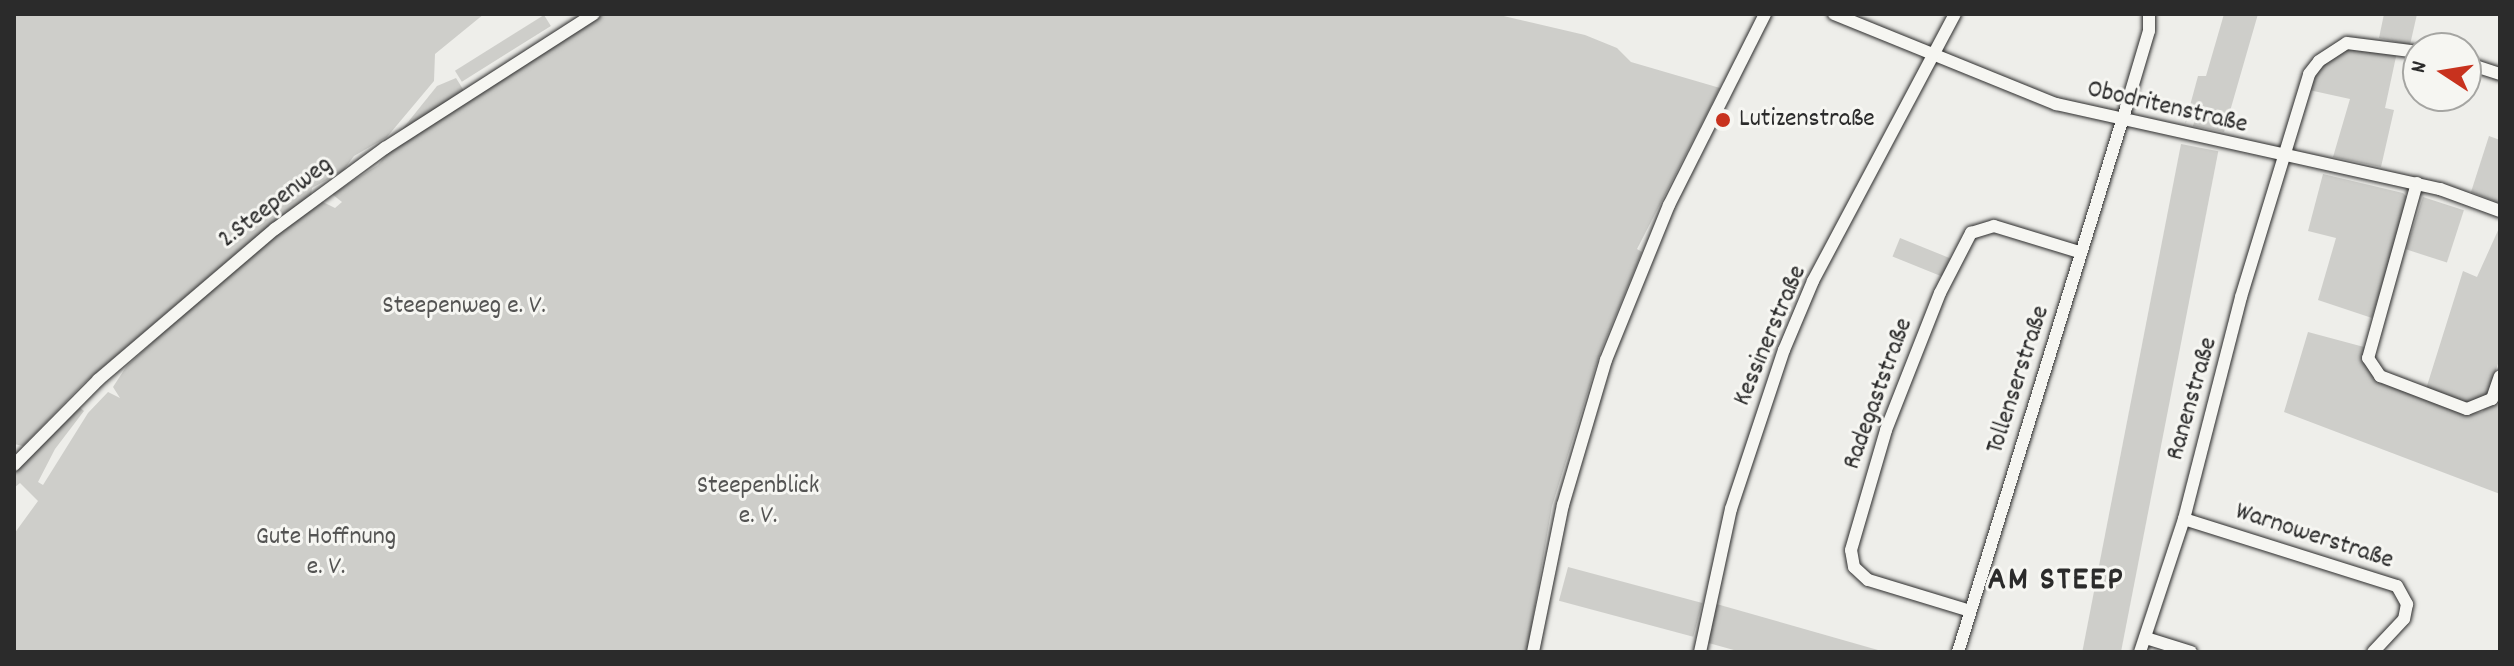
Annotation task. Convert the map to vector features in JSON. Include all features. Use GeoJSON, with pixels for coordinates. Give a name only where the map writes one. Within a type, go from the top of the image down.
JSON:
{"type":"FeatureCollection","features":[{"type":"Feature","properties":{"kind":"street","name":"2.Steepenweg"},"geometry":{"type":"LineString","coordinates":[[14,465],[98,380],[275,229],[385,148],[594,14]]}},
{"type":"Feature","properties":{"kind":"street"},"geometry":{"type":"LineString","coordinates":[[1533,652],[1563,505],[1606,360],[1669,205],[1765,14]]}},
{"type":"Feature","properties":{"kind":"street","name":"Obodritenstraße"},"geometry":{"type":"LineString","coordinates":[[1834,14],[2030,96],[2122,121],[2417,183],[2500,211]]}},
{"type":"Feature","properties":{"kind":"street","name":"Kessinerstraße"},"geometry":{"type":"LineString","coordinates":[[1700,652],[1731,509],[1784,350],[1813,281],[1955,14]]}},
{"type":"Feature","properties":{"kind":"street","name":"Tollenserstraße"},"geometry":{"type":"LineString","coordinates":[[1958,652],[1967,610],[2054,348],[2079,252],[2149,31],[2149,14]]}},
{"type":"Feature","properties":{"kind":"street","name":"Ranenstraße"},"geometry":{"type":"LineString","coordinates":[[2140,652],[2175,534],[2184,519],[2282,156],[2309,74],[2333,50],[2365,41],[2402,49]]}},
{"type":"Feature","properties":{"kind":"street"},"geometry":{"type":"LineString","coordinates":[[2417,183],[2368,358],[2380,376],[2467,409],[2492,399],[2500,376]]}},
{"type":"Feature","properties":{"kind":"street","name":"Radegaststraße"},"geometry":{"type":"LineString","coordinates":[[1967,610],[1868,580],[1854,567],[1851,550],[1886,430],[1940,293],[1971,233],[1994,226],[2079,252]]}},
{"type":"Feature","properties":{"kind":"street","name":"Warnowerstraße"},"geometry":{"type":"LineString","coordinates":[[2184,519],[2397,586],[2407,604],[2404,619],[2373,652]]}},
{"type":"Feature","properties":{"kind":"street"},"geometry":{"type":"LineString","coordinates":[[2146,638],[2191,652]]}},
{"type":"Feature","properties":{"kind":"green space"},"geometry":{"type":"Polygon","coordinates":[[[14,14],[484,14],[435,54],[434,81],[387,137],[354,156],[343,171],[312,188],[311,195],[240,250],[83,384],[23,446],[14,444],[14,14]]]}},
{"type":"Feature","properties":{"kind":"green space"},"geometry":{"type":"Polygon","coordinates":[[[599,14],[1495,14],[1585,35],[1617,48],[1631,62],[1720,88],[1637,249],[1642,252],[1600,353],[1552,506],[1527,652],[14,652],[14,534],[38,501],[20,483],[14,488],[14,473],[78,406],[84,411],[55,449],[38,482],[43,485],[88,413],[108,392],[120,398],[113,387],[126,367],[230,269],[321,201],[335,208],[342,202],[332,194],[378,165],[388,153],[599,14]]]}},
{"type":"Feature","properties":{"kind":"green space"},"geometry":{"type":"Polygon","coordinates":[[[2224,14],[2258,14],[2224,132],[2193,126],[2196,115],[2190,114],[2185,124],[2198,76],[2206,76],[2224,14]]]}},
{"type":"Feature","properties":{"kind":"green space"},"geometry":{"type":"Polygon","coordinates":[[[2384,14],[2417,14],[2413,32],[2402,32],[2402,43],[2379,38],[2384,14]]]}},
{"type":"Feature","properties":{"kind":"green space"},"geometry":{"type":"Polygon","coordinates":[[[544,15],[551,26],[462,82],[455,71],[544,15]]]}},
{"type":"Feature","properties":{"kind":"green space"},"geometry":{"type":"Polygon","coordinates":[[[2349,47],[2397,52],[2385,108],[2394,110],[2381,167],[2333,157],[2350,99],[2309,90],[2322,63],[2349,47]]]}},
{"type":"Feature","properties":{"kind":"green space"},"geometry":{"type":"Polygon","coordinates":[[[456,78],[466,94],[400,132],[437,86],[456,78]]]}},
{"type":"Feature","properties":{"kind":"green space"},"geometry":{"type":"Polygon","coordinates":[[[2489,136],[2500,140],[2500,203],[2471,192],[2489,136]]]}},
{"type":"Feature","properties":{"kind":"green space"},"geometry":{"type":"Polygon","coordinates":[[[2181,144],[2218,151],[2121,652],[2082,652],[2181,144]]]}},
{"type":"Feature","properties":{"kind":"green space"},"geometry":{"type":"Polygon","coordinates":[[[2323,174],[2403,193],[2408,198],[2372,318],[2318,300],[2336,238],[2308,231],[2323,174]]]}},
{"type":"Feature","properties":{"kind":"green space"},"geometry":{"type":"Polygon","coordinates":[[[2423,197],[2464,210],[2447,263],[2406,249],[2423,197]]]}},
{"type":"Feature","properties":{"kind":"green space"},"geometry":{"type":"Polygon","coordinates":[[[2500,226],[2500,358],[2487,396],[2467,404],[2426,389],[2463,271],[2477,277],[2500,226]]]}},
{"type":"Feature","properties":{"kind":"green space"},"geometry":{"type":"Polygon","coordinates":[[[1900,238],[1950,258],[1943,277],[1893,257],[1900,238]]]}},
{"type":"Feature","properties":{"kind":"green space"},"geometry":{"type":"Polygon","coordinates":[[[2308,332],[2364,347],[2369,371],[2378,379],[2465,414],[2482,412],[2500,391],[2500,494],[2284,412],[2308,332]]]}},
{"type":"Feature","properties":{"kind":"green space"},"geometry":{"type":"Polygon","coordinates":[[[1568,567],[1702,603],[1693,637],[1559,601],[1568,567]]]}},
{"type":"Feature","properties":{"kind":"green space"},"geometry":{"type":"Polygon","coordinates":[[[1713,603],[1885,652],[1741,652],[1705,642],[1713,603]]]}},
{"type":"Feature","properties":{"kind":"place","name":"Lutizenstraße"},"geometry":{"type":"Point","coordinates":[1723,120]}},
{"type":"Feature","properties":{"kind":"district","name":"AM STEEP"},"geometry":{"type":"Point","coordinates":[2056,582]}},
{"type":"Feature","properties":{"kind":"park label","name":"Steepenweg e. V."},"geometry":{"type":"Point","coordinates":[464,307]}},
{"type":"Feature","properties":{"kind":"park label","name":"Steepenblick e. V."},"geometry":{"type":"Point","coordinates":[758,502]}},
{"type":"Feature","properties":{"kind":"park label","name":"Gute Hoffnung e. V."},"geometry":{"type":"Point","coordinates":[326,553]}}]}
